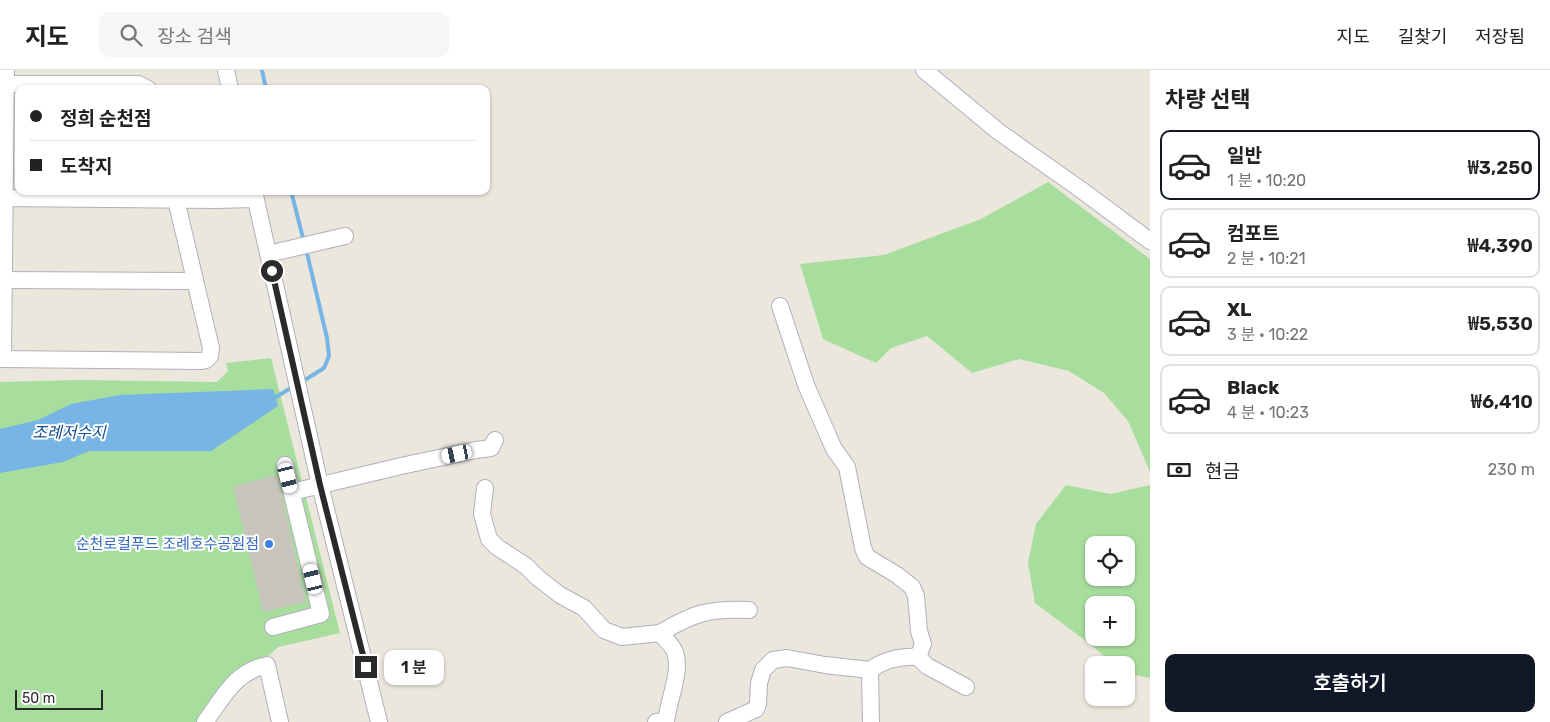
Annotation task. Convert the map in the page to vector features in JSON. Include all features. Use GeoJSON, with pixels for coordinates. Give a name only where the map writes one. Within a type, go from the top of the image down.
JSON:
{"type":"FeatureCollection","features":[{"type":"Feature","properties":{"kind":"street"},"geometry":{"type":"LineString","coordinates":[[226,70],[229,85]]}},
{"type":"Feature","properties":{"kind":"street"},"geometry":{"type":"LineString","coordinates":[[924,70],[998,132],[1150,241]]}},
{"type":"Feature","properties":{"kind":"street"},"geometry":{"type":"LineString","coordinates":[[140,85],[4,79],[1,360],[206,360],[210,356],[211,348],[175,196]]}},
{"type":"Feature","properties":{"kind":"street"},"geometry":{"type":"LineString","coordinates":[[2,198],[255,195],[320,485],[379,722]]}},
{"type":"Feature","properties":{"kind":"street"},"geometry":{"type":"LineString","coordinates":[[268,254],[345,236]]}},
{"type":"Feature","properties":{"kind":"street"},"geometry":{"type":"LineString","coordinates":[[1,280],[195,281]]}},
{"type":"Feature","properties":{"kind":"street"},"geometry":{"type":"LineString","coordinates":[[780,306],[806,385],[834,449],[847,467],[863,548],[867,557],[912,587],[916,596],[919,632],[923,644],[918,657]]}},
{"type":"Feature","properties":{"kind":"street"},"geometry":{"type":"LineString","coordinates":[[292,492],[401,466],[491,448],[495,440]]}},
{"type":"Feature","properties":{"kind":"street"},"geometry":{"type":"LineString","coordinates":[[273,627],[321,614],[285,465]]}},
{"type":"Feature","properties":{"kind":"street"},"geometry":{"type":"LineString","coordinates":[[485,488],[482,514],[489,539],[497,547],[526,566],[560,595],[584,608],[604,630],[622,637],[660,633],[685,618],[712,610],[749,610]]}},
{"type":"Feature","properties":{"kind":"street"},"geometry":{"type":"LineString","coordinates":[[656,722],[667,722],[667,712],[673,691],[676,669],[675,652],[660,633]]}},
{"type":"Feature","properties":{"kind":"street"},"geometry":{"type":"LineString","coordinates":[[727,722],[756,709],[759,683],[763,670],[773,660],[787,658],[870,670],[878,664],[894,659],[918,657],[927,666],[966,687]]}},
{"type":"Feature","properties":{"kind":"street"},"geometry":{"type":"LineString","coordinates":[[205,722],[223,695],[238,679],[249,670],[267,665],[280,722]]}},
{"type":"Feature","properties":{"kind":"street"},"geometry":{"type":"LineString","coordinates":[[870,670],[871,722]]}},
{"type":"Feature","properties":{"kind":"green space"},"geometry":{"type":"Polygon","coordinates":[[[1048,182],[1150,259],[1150,472],[1128,421],[1104,393],[1069,371],[1019,359],[972,373],[927,336],[891,348],[876,363],[823,339],[800,264],[884,255],[981,219],[1048,182]]]}},
{"type":"Feature","properties":{"kind":"green space"},"geometry":{"type":"Polygon","coordinates":[[[271,358],[340,633],[278,647],[198,722],[0,722],[0,382],[80,380],[217,382],[228,371],[226,363],[271,358]]]}},
{"type":"Feature","properties":{"kind":"green space"},"geometry":{"type":"Polygon","coordinates":[[[1066,485],[1110,494],[1150,485],[1150,678],[1135,675],[1135,656],[1104,656],[1092,646],[1135,646],[1135,596],[1085,596],[1085,640],[1035,603],[1028,563],[1036,524],[1066,485]]]}},
{"type":"Feature","properties":{"kind":"water","name":"조례저수지"},"geometry":{"type":"Polygon","coordinates":[[[273,389],[278,406],[211,451],[89,451],[63,462],[0,473],[0,429],[38,420],[71,404],[120,395],[273,389]]]}},
{"type":"Feature","properties":{"kind":"building"},"geometry":{"type":"Polygon","coordinates":[[[277,475],[306,602],[263,612],[233,486],[277,475]]]}},
{"type":"Feature","properties":{"kind":"waterway"},"geometry":{"type":"LineString","coordinates":[[262,70],[265,85]]}},
{"type":"Feature","properties":{"kind":"waterway"},"geometry":{"type":"LineString","coordinates":[[292,195],[304,242]]}},
{"type":"Feature","properties":{"kind":"waterway"},"geometry":{"type":"LineString","coordinates":[[300,383],[324,368],[329,356],[327,338],[306,249]]}},
{"type":"Feature","properties":{"kind":"waterway"},"geometry":{"type":"LineString","coordinates":[[276,397],[294,386]]}},
{"type":"Feature","properties":{"kind":"place","name":"순천로컬푸드 조례호수공원점"},"geometry":{"type":"Point","coordinates":[269,544]}},
{"type":"Feature","properties":{"kind":"route"},"geometry":{"type":"LineString","coordinates":[[272,271],[320,485],[366,667]]}}]}
